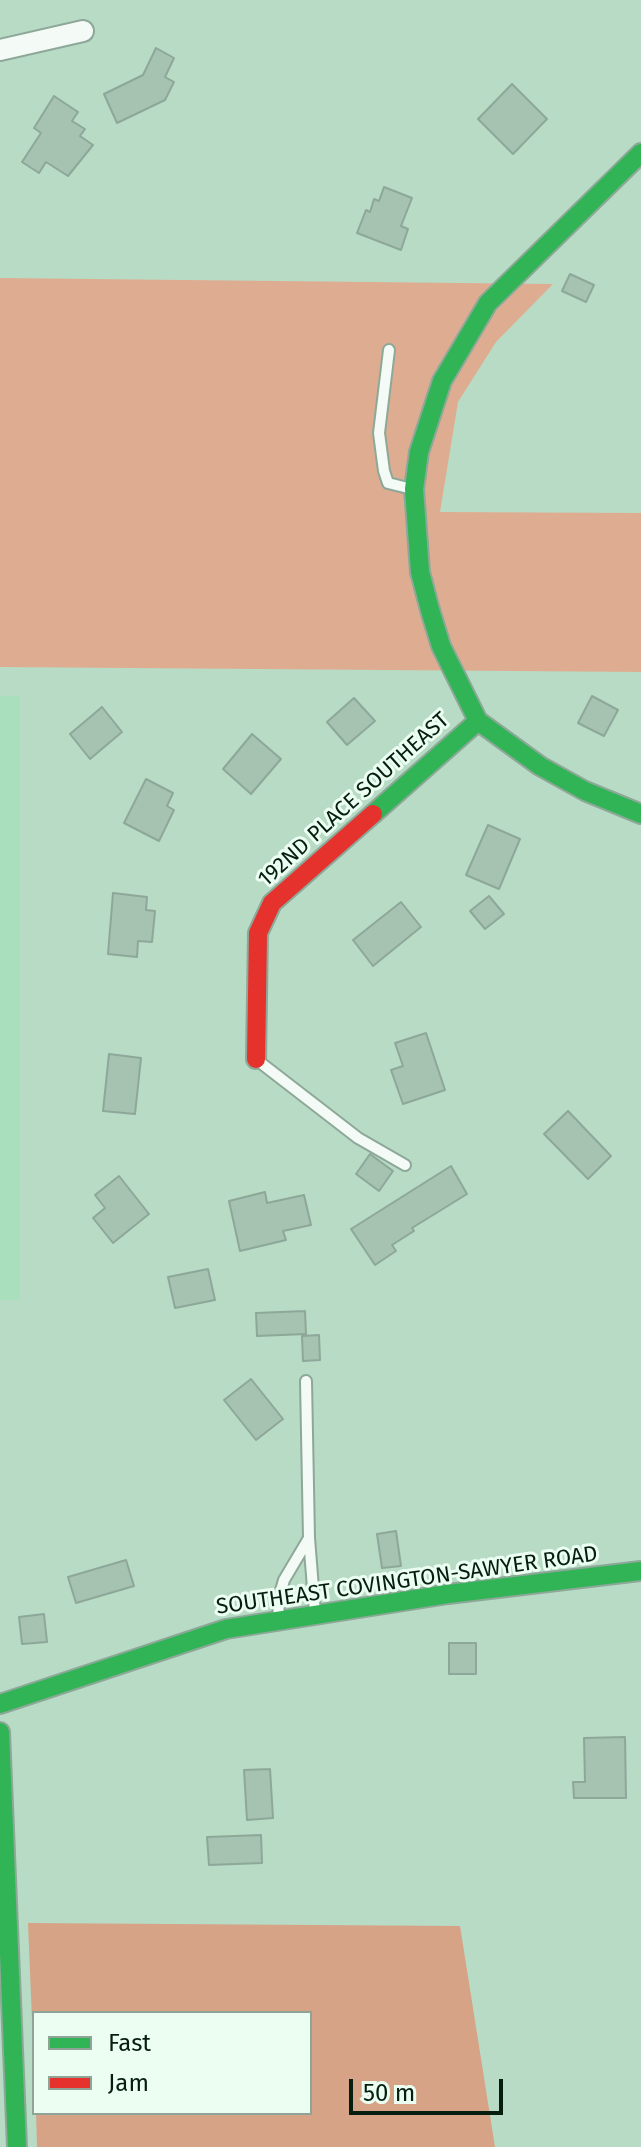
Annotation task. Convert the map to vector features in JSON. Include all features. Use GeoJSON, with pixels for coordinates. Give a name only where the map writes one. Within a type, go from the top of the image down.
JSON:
{"type":"FeatureCollection","features":[{"type":"Feature","properties":{"kind":"street"},"geometry":{"type":"LineString","coordinates":[[0,50],[83,31]]}},
{"type":"Feature","properties":{"kind":"street"},"geometry":{"type":"LineString","coordinates":[[641,153],[488,303],[442,381],[419,452],[414,489],[420,572],[430,610],[441,646],[478,721],[540,766],[585,791],[641,814]]}},
{"type":"Feature","properties":{"kind":"street","name":"192ND PLACE SOUTHEAST"},"geometry":{"type":"LineString","coordinates":[[256,1059],[258,933],[272,903],[478,721]]}},
{"type":"Feature","properties":{"kind":"street","name":"SOUTHEAST COVINGTON-SAWYER ROAD"},"geometry":{"type":"LineString","coordinates":[[0,1704],[226,1629],[641,1571]]}},
{"type":"Feature","properties":{"kind":"street"},"geometry":{"type":"LineString","coordinates":[[0,1732],[17,2147]]}},
{"type":"Feature","properties":{"kind":"lane"},"geometry":{"type":"LineString","coordinates":[[389,350],[379,433],[384,471],[388,483],[414,489]]}},
{"type":"Feature","properties":{"kind":"lane"},"geometry":{"type":"LineString","coordinates":[[256,1059],[358,1138],[405,1165]]}},
{"type":"Feature","properties":{"kind":"lane"},"geometry":{"type":"LineString","coordinates":[[306,1381],[309,1538],[315,1615]]}},
{"type":"Feature","properties":{"kind":"lane"},"geometry":{"type":"LineString","coordinates":[[279,1621],[278,1601],[284,1580],[309,1538]]}},
{"type":"Feature","properties":{"kind":"shaded area"},"geometry":{"type":"Polygon","coordinates":[[[0,278],[553,284],[496,342],[458,402],[440,512],[641,513],[641,672],[0,667],[0,278]]]}},
{"type":"Feature","properties":{"kind":"shaded area"},"geometry":{"type":"Polygon","coordinates":[[[0,696],[20,696],[20,1300],[0,1300],[0,696]]]}},
{"type":"Feature","properties":{"kind":"shaded area"},"geometry":{"type":"Polygon","coordinates":[[[28,1923],[460,1926],[495,2147],[37,2147],[36,2115],[312,2115],[312,2011],[32,2011],[32,2020],[28,1923]]]}},
{"type":"Feature","properties":{"kind":"building"},"geometry":{"type":"Polygon","coordinates":[[[156,48],[174,58],[165,77],[174,82],[165,100],[117,123],[104,94],[143,75],[156,48]]]}},
{"type":"Feature","properties":{"kind":"building"},"geometry":{"type":"Polygon","coordinates":[[[512,84],[547,119],[513,154],[478,119],[512,84]]]}},
{"type":"Feature","properties":{"kind":"building"},"geometry":{"type":"Polygon","coordinates":[[[54,96],[78,112],[72,121],[85,129],[80,136],[93,145],[68,176],[46,162],[39,173],[22,162],[41,133],[34,128],[54,96]]]}},
{"type":"Feature","properties":{"kind":"building"},"geometry":{"type":"Polygon","coordinates":[[[384,187],[412,198],[401,226],[408,229],[401,250],[357,233],[366,210],[370,212],[374,199],[379,201],[384,187]]]}},
{"type":"Feature","properties":{"kind":"building"},"geometry":{"type":"Polygon","coordinates":[[[570,274],[594,285],[586,302],[562,291],[570,274]]]}},
{"type":"Feature","properties":{"kind":"building"},"geometry":{"type":"Polygon","coordinates":[[[592,696],[618,710],[604,736],[578,723],[592,696]]]}},
{"type":"Feature","properties":{"kind":"building"},"geometry":{"type":"Polygon","coordinates":[[[354,698],[375,721],[347,745],[327,722],[354,698]]]}},
{"type":"Feature","properties":{"kind":"building"},"geometry":{"type":"Polygon","coordinates":[[[102,707],[122,732],[90,759],[70,734],[102,707]]]}},
{"type":"Feature","properties":{"kind":"building"},"geometry":{"type":"Polygon","coordinates":[[[252,734],[281,759],[251,794],[223,769],[252,734]]]}},
{"type":"Feature","properties":{"kind":"building"},"geometry":{"type":"Polygon","coordinates":[[[146,779],[173,793],[167,806],[174,810],[159,841],[124,823],[146,779]]]}},
{"type":"Feature","properties":{"kind":"building"},"geometry":{"type":"Polygon","coordinates":[[[488,825],[520,839],[499,889],[466,875],[488,825]]]}},
{"type":"Feature","properties":{"kind":"building"},"geometry":{"type":"Polygon","coordinates":[[[113,893],[147,897],[146,910],[155,911],[152,942],[138,941],[137,957],[108,954],[113,893]]]}},
{"type":"Feature","properties":{"kind":"building"},"geometry":{"type":"Polygon","coordinates":[[[489,896],[504,914],[485,929],[470,911],[489,896]]]}},
{"type":"Feature","properties":{"kind":"building"},"geometry":{"type":"Polygon","coordinates":[[[401,902],[421,927],[373,966],[353,940],[401,902]]]}},
{"type":"Feature","properties":{"kind":"building"},"geometry":{"type":"Polygon","coordinates":[[[426,1033],[445,1090],[403,1104],[391,1070],[403,1066],[395,1043],[426,1033]]]}},
{"type":"Feature","properties":{"kind":"building"},"geometry":{"type":"Polygon","coordinates":[[[109,1054],[141,1058],[135,1114],[103,1111],[109,1054]]]}},
{"type":"Feature","properties":{"kind":"building"},"geometry":{"type":"Polygon","coordinates":[[[568,1111],[611,1156],[588,1179],[544,1134],[568,1111]]]}},
{"type":"Feature","properties":{"kind":"building"},"geometry":{"type":"Polygon","coordinates":[[[370,1154],[393,1171],[379,1191],[356,1174],[370,1154]]]}},
{"type":"Feature","properties":{"kind":"building"},"geometry":{"type":"Polygon","coordinates":[[[451,1166],[467,1194],[412,1228],[414,1231],[392,1245],[396,1251],[375,1265],[351,1229],[451,1166]]]}},
{"type":"Feature","properties":{"kind":"building"},"geometry":{"type":"Polygon","coordinates":[[[119,1176],[149,1214],[113,1243],[93,1218],[105,1208],[95,1195],[119,1176]]]}},
{"type":"Feature","properties":{"kind":"building"},"geometry":{"type":"Polygon","coordinates":[[[265,1192],[267,1203],[304,1195],[311,1225],[283,1231],[286,1240],[240,1251],[229,1201],[265,1192]]]}},
{"type":"Feature","properties":{"kind":"building"},"geometry":{"type":"Polygon","coordinates":[[[208,1269],[215,1300],[175,1308],[168,1277],[208,1269]]]}},
{"type":"Feature","properties":{"kind":"building"},"geometry":{"type":"Polygon","coordinates":[[[305,1311],[306,1334],[257,1336],[256,1313],[305,1311]]]}},
{"type":"Feature","properties":{"kind":"building"},"geometry":{"type":"Polygon","coordinates":[[[319,1335],[320,1360],[303,1361],[302,1336],[319,1335]]]}},
{"type":"Feature","properties":{"kind":"building"},"geometry":{"type":"Polygon","coordinates":[[[251,1379],[283,1419],[256,1440],[224,1400],[251,1379]]]}},
{"type":"Feature","properties":{"kind":"building"},"geometry":{"type":"Polygon","coordinates":[[[396,1531],[401,1566],[382,1568],[377,1534],[396,1531]]]}},
{"type":"Feature","properties":{"kind":"building"},"geometry":{"type":"Polygon","coordinates":[[[126,1560],[134,1586],[76,1603],[68,1577],[126,1560]]]}},
{"type":"Feature","properties":{"kind":"building"},"geometry":{"type":"Polygon","coordinates":[[[44,1614],[47,1642],[22,1644],[19,1617],[44,1614]]]}},
{"type":"Feature","properties":{"kind":"building"},"geometry":{"type":"Polygon","coordinates":[[[449,1643],[476,1643],[476,1674],[449,1674],[449,1643]]]}},
{"type":"Feature","properties":{"kind":"building"},"geometry":{"type":"Polygon","coordinates":[[[625,1737],[626,1798],[574,1798],[573,1782],[585,1782],[584,1738],[625,1737]]]}},
{"type":"Feature","properties":{"kind":"building"},"geometry":{"type":"Polygon","coordinates":[[[270,1769],[273,1818],[247,1820],[244,1770],[270,1769]]]}},
{"type":"Feature","properties":{"kind":"building"},"geometry":{"type":"Polygon","coordinates":[[[261,1835],[262,1863],[209,1865],[207,1837],[261,1835]]]}},
{"type":"Feature","properties":{"kind":"traffic: fast"},"geometry":{"type":"LineString","coordinates":[[641,153],[488,303],[442,381],[419,452],[414,489],[420,572],[430,610],[441,646],[478,721],[540,766],[585,791],[641,814]]}},
{"type":"Feature","properties":{"kind":"traffic: fast"},"geometry":{"type":"LineString","coordinates":[[373,814],[478,721]]}},
{"type":"Feature","properties":{"kind":"traffic: fast"},"geometry":{"type":"LineString","coordinates":[[0,1704],[226,1629],[448,1594],[641,1571]]}},
{"type":"Feature","properties":{"kind":"traffic: fast"},"geometry":{"type":"LineString","coordinates":[[0,1732],[17,2147]]}},
{"type":"Feature","properties":{"kind":"traffic: jam"},"geometry":{"type":"LineString","coordinates":[[256,1059],[258,933],[272,903],[373,814]]}}]}
